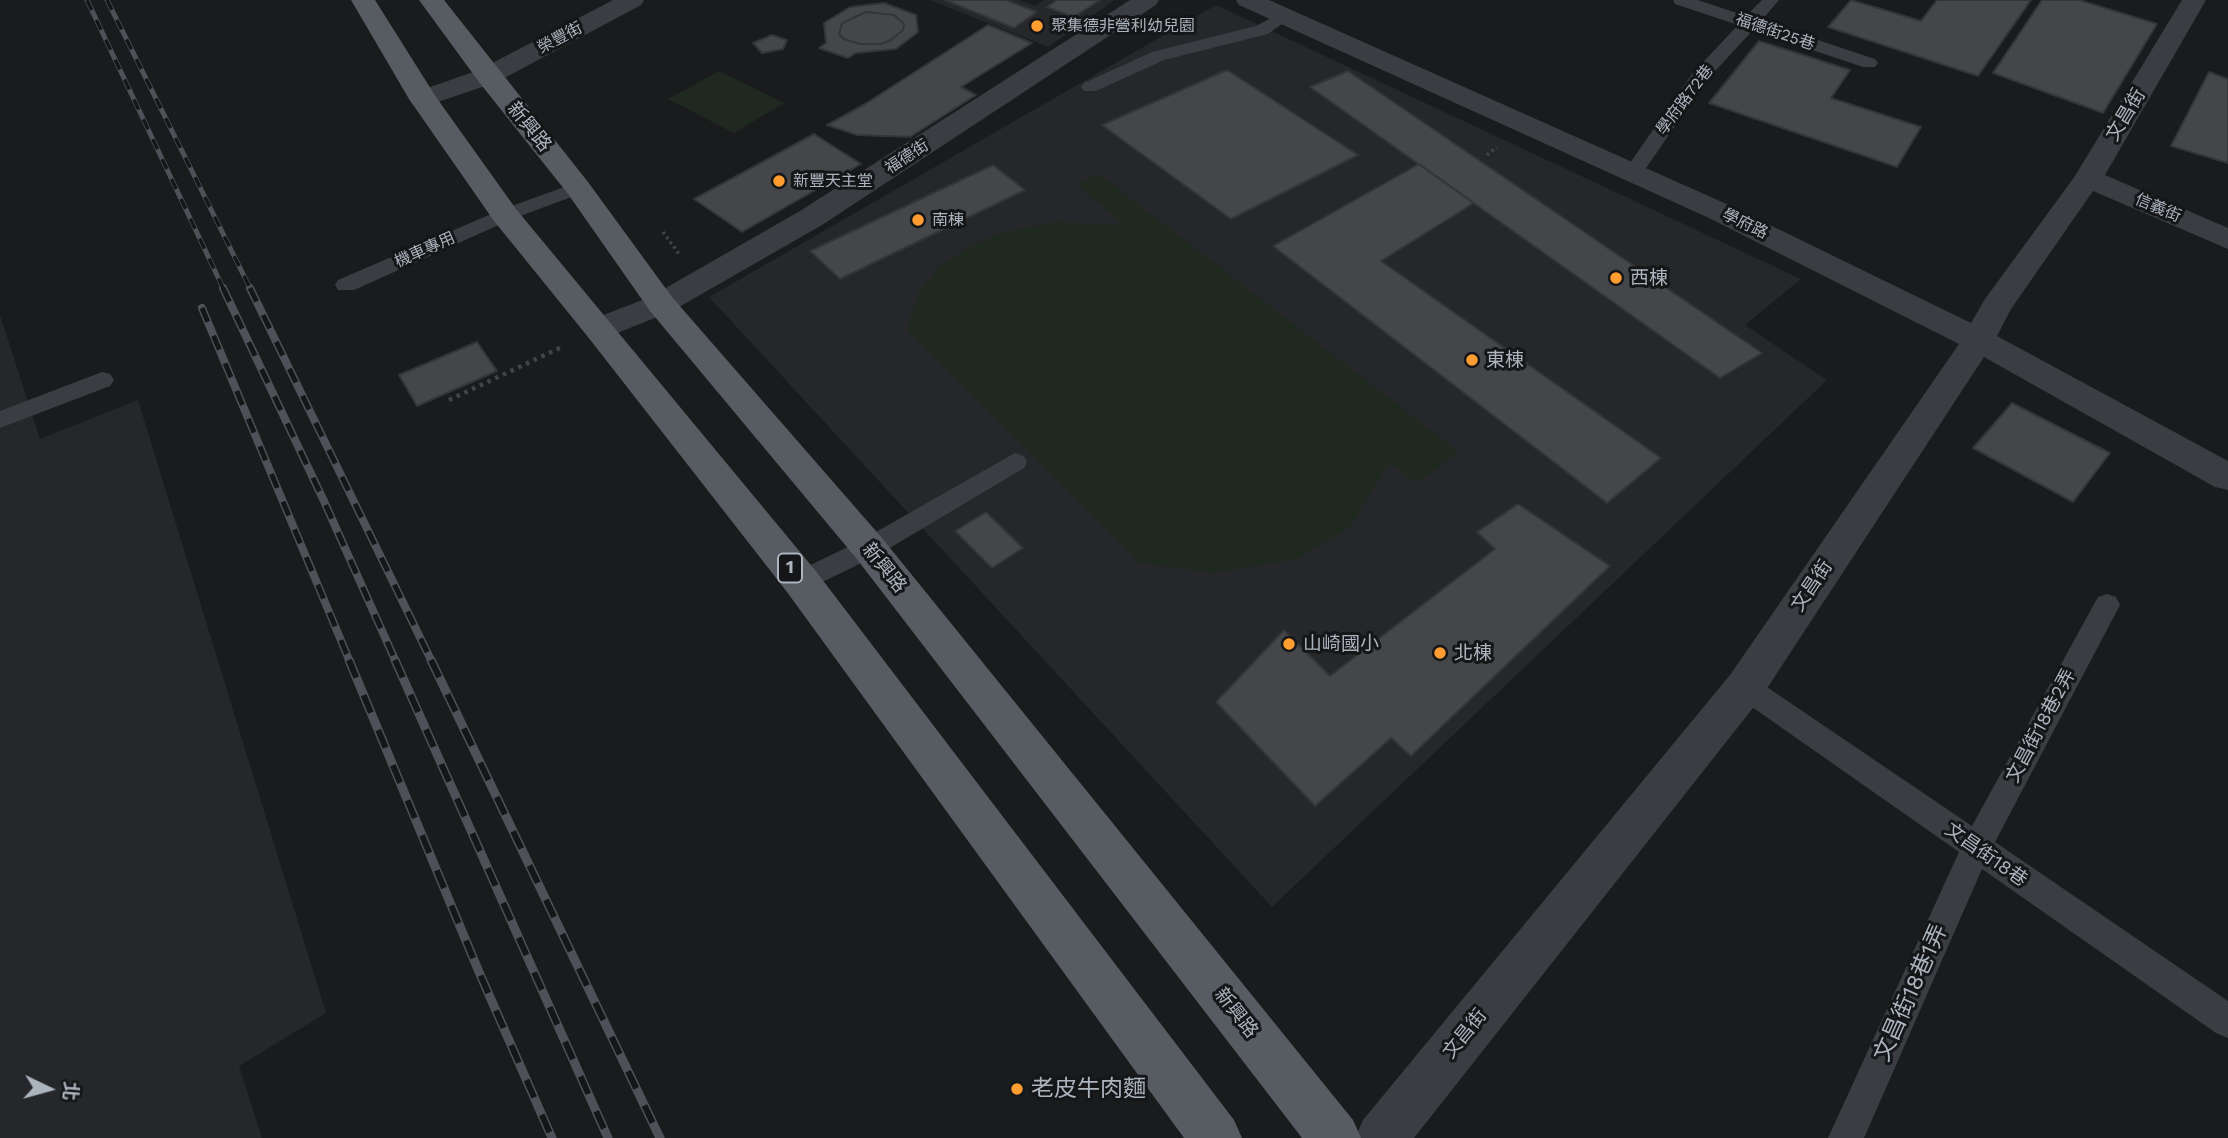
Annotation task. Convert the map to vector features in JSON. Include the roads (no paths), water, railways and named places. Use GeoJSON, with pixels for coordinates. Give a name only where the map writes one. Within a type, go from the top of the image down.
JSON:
{"type":"FeatureCollection","features":[{"type":"Feature","properties":{"kind":"main road","name":"1"},"geometry":{"type":"LineString","coordinates":[[363,0],[423,99],[505,215],[600,329],[801,581],[1216,1138]]}},
{"type":"Feature","properties":{"kind":"main road","name":"新興路"},"geometry":{"type":"LineString","coordinates":[[431,0],[578,188],[661,304],[869,548],[1335,1138]]}},
{"type":"Feature","properties":{"kind":"street","name":"榮豐街"},"geometry":{"type":"LineString","coordinates":[[423,99],[488,76],[632,0]]}},
{"type":"Feature","properties":{"kind":"street","name":"福德街"},"geometry":{"type":"LineString","coordinates":[[600,329],[661,304],[811,218],[1147,0]]}},
{"type":"Feature","properties":{"kind":"street","name":"學府路"},"geometry":{"type":"LineString","coordinates":[[1248,0],[1720,212],[1979,341],[2228,477]]}},
{"type":"Feature","properties":{"kind":"street","name":"文昌街"},"geometry":{"type":"LineString","coordinates":[[1381,1138],[1745,687],[1979,341],[1996,306],[2088,178],[2194,0]]}},
{"type":"Feature","properties":{"kind":"street","name":"信義街"},"geometry":{"type":"LineString","coordinates":[[2088,178],[2228,239]]}},
{"type":"Feature","properties":{"kind":"lane","name":"福德街25巷"},"geometry":{"type":"LineString","coordinates":[[1681,0],[1868,63]]}},
{"type":"Feature","properties":{"kind":"lane","name":"學府路72巷"},"geometry":{"type":"LineString","coordinates":[[1633,173],[1698,78],[1771,0]]}},
{"type":"Feature","properties":{"kind":"lane"},"geometry":{"type":"LineString","coordinates":[[1090,87],[1158,56],[1262,30],[1284,16]]}},
{"type":"Feature","properties":{"kind":"lane","name":"機車專用"},"geometry":{"type":"LineString","coordinates":[[346,285],[505,215],[578,188]]}},
{"type":"Feature","properties":{"kind":"lane"},"geometry":{"type":"LineString","coordinates":[[0,420],[102,380]]}},
{"type":"Feature","properties":{"kind":"lane"},"geometry":{"type":"LineString","coordinates":[[801,581],[869,548],[1016,462]]}},
{"type":"Feature","properties":{"kind":"lane","name":"文昌街18巷2弄"},"geometry":{"type":"LineString","coordinates":[[1976,848],[2107,605]]}},
{"type":"Feature","properties":{"kind":"lane","name":"文昌街18巷"},"geometry":{"type":"LineString","coordinates":[[1745,687],[2228,1021]]}},
{"type":"Feature","properties":{"kind":"lane","name":"文昌街18巷1弄"},"geometry":{"type":"LineString","coordinates":[[1846,1138],[1976,848]]}},
{"type":"Feature","properties":{"kind":"railway"},"geometry":{"type":"LineString","coordinates":[[87,0],[224,290]]}},
{"type":"Feature","properties":{"kind":"railway"},"geometry":{"type":"LineString","coordinates":[[107,0],[251,290]]}},
{"type":"Feature","properties":{"kind":"railway"},"geometry":{"type":"LineString","coordinates":[[223,288],[323,499],[396,662]]}},
{"type":"Feature","properties":{"kind":"railway"},"geometry":{"type":"LineString","coordinates":[[250,288],[432,662]]}},
{"type":"Feature","properties":{"kind":"railway"},"geometry":{"type":"LineString","coordinates":[[202,308],[350,662]]}},
{"type":"Feature","properties":{"kind":"railway"},"geometry":{"type":"LineString","coordinates":[[349,660],[479,972],[552,1138]]}},
{"type":"Feature","properties":{"kind":"railway"},"geometry":{"type":"LineString","coordinates":[[395,660],[608,1138]]}},
{"type":"Feature","properties":{"kind":"railway"},"geometry":{"type":"LineString","coordinates":[[431,660],[660,1138]]}},
{"type":"Feature","properties":{"kind":"place","name":"聚集德非營利幼兒園"},"geometry":{"type":"Point","coordinates":[1037,26]}},
{"type":"Feature","properties":{"kind":"place","name":"新豐天主堂"},"geometry":{"type":"Point","coordinates":[779,181]}},
{"type":"Feature","properties":{"kind":"place","name":"南棟"},"geometry":{"type":"Point","coordinates":[918,220]}},
{"type":"Feature","properties":{"kind":"place","name":"西棟"},"geometry":{"type":"Point","coordinates":[1616,278]}},
{"type":"Feature","properties":{"kind":"place","name":"東棟"},"geometry":{"type":"Point","coordinates":[1472,360]}},
{"type":"Feature","properties":{"kind":"place","name":"山崎國小"},"geometry":{"type":"Point","coordinates":[1289,644]}},
{"type":"Feature","properties":{"kind":"place","name":"北棟"},"geometry":{"type":"Point","coordinates":[1440,653]}},
{"type":"Feature","properties":{"kind":"place","name":"老皮牛肉麵"},"geometry":{"type":"Point","coordinates":[1017,1089]}}]}
